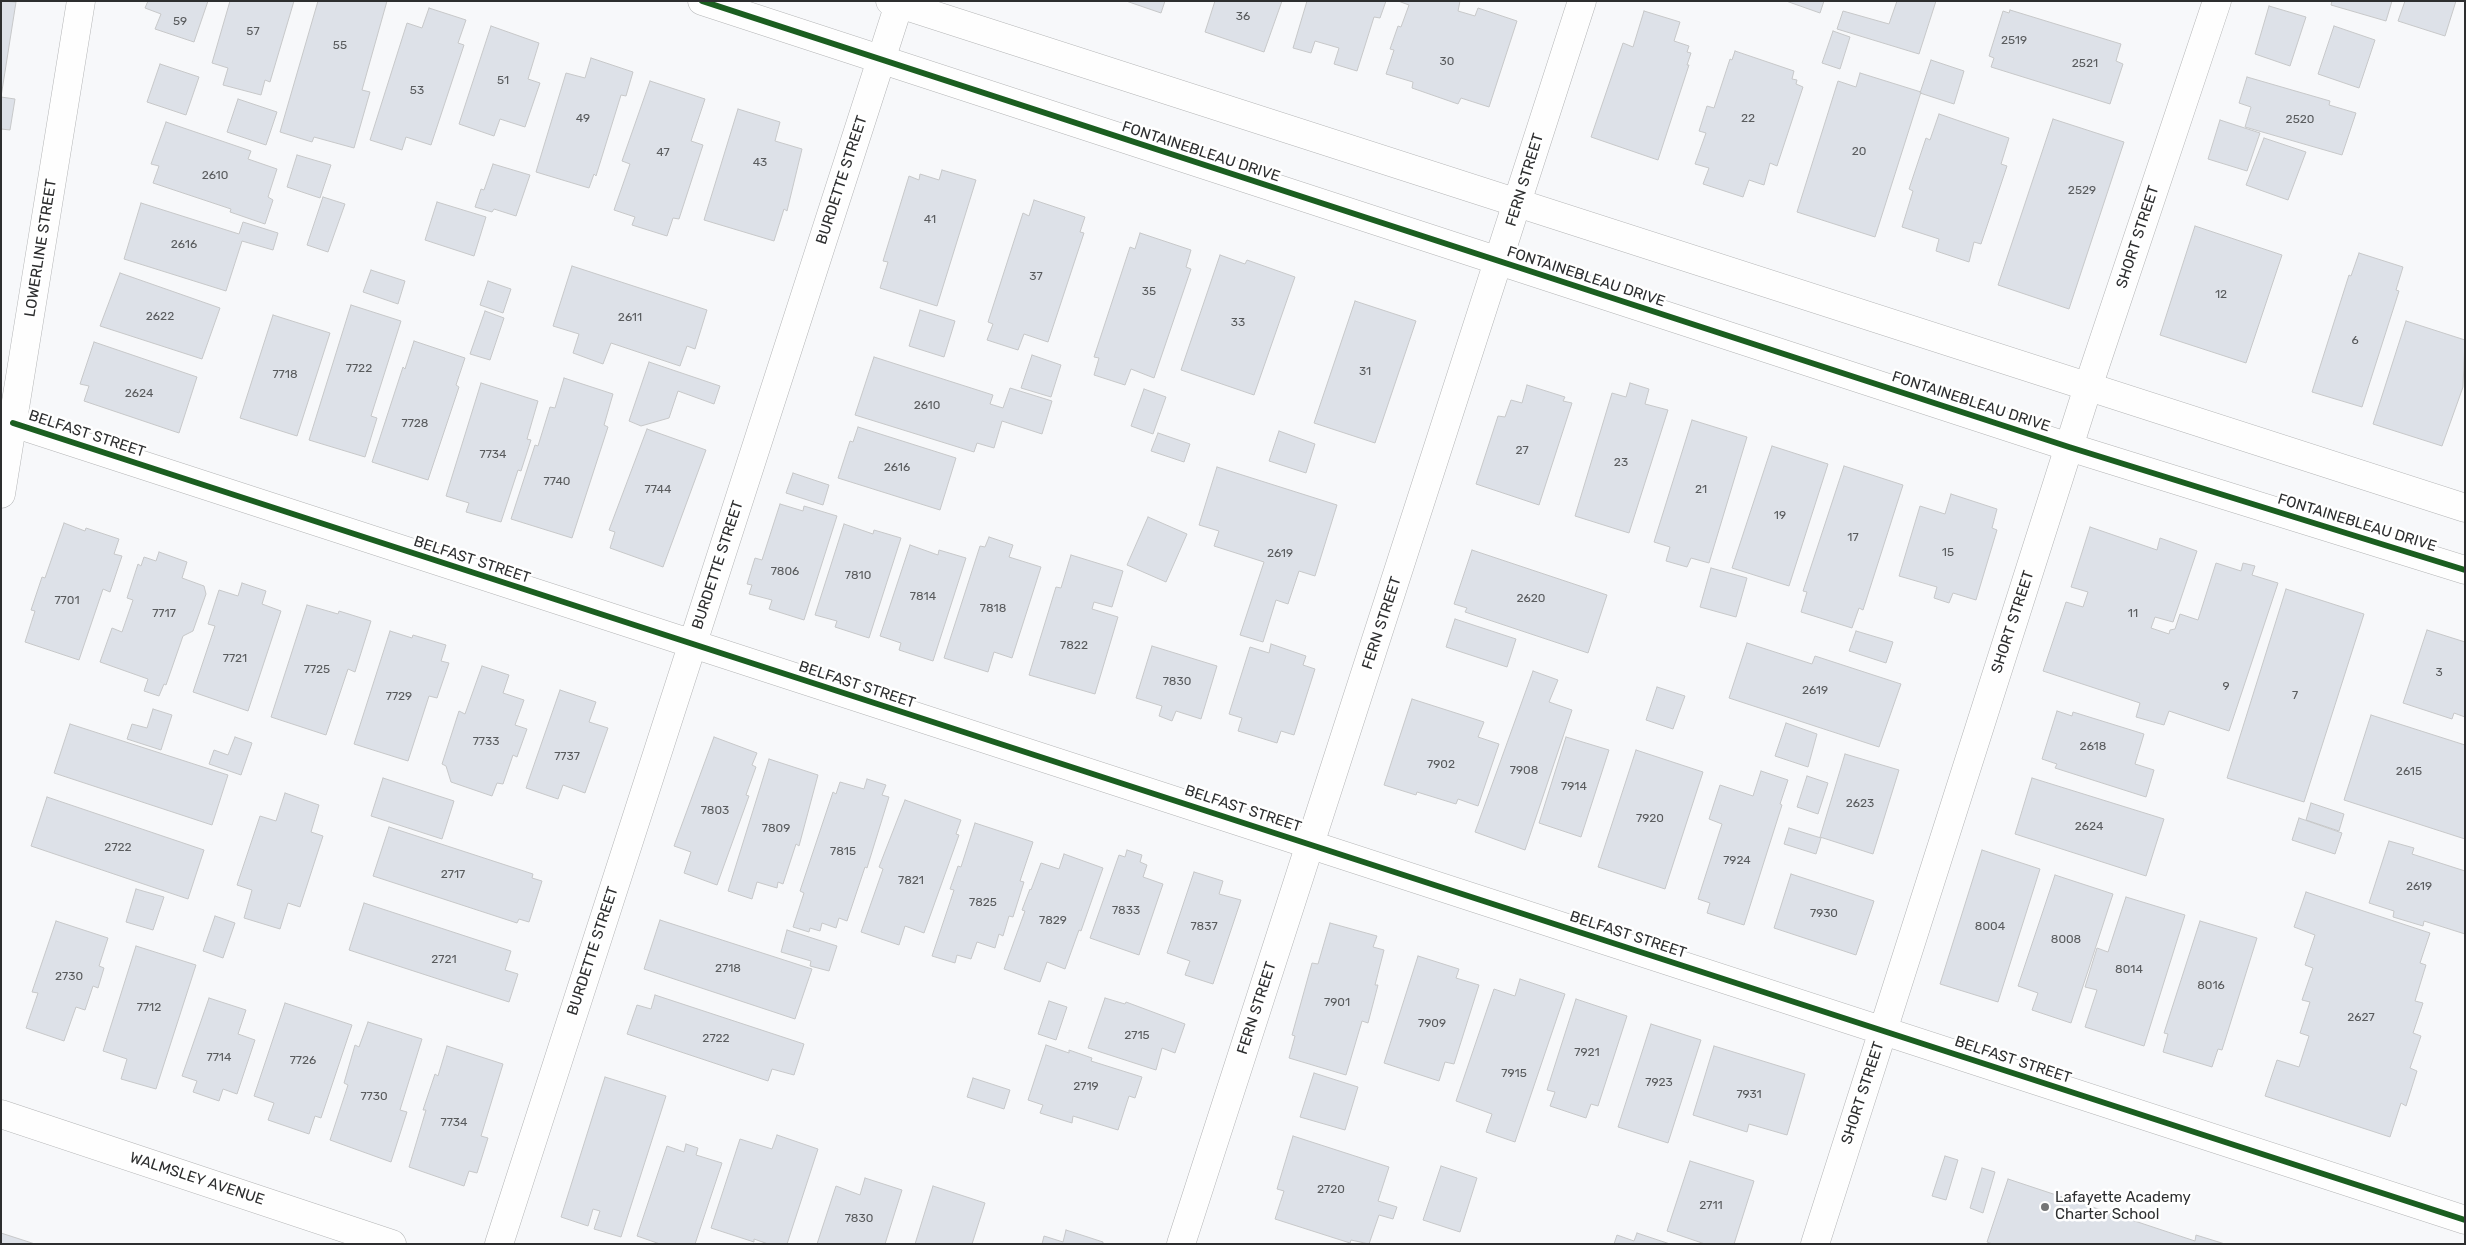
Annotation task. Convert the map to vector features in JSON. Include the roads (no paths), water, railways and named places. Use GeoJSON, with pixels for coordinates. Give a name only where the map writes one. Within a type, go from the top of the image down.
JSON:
{"type":"FeatureCollection","features":[{"type":"Feature","properties":{"kind":"street","name":"LOWERLINE STREET"},"geometry":{"type":"LineString","coordinates":[[1,494],[81,1]]}},
{"type":"Feature","properties":{"kind":"street","name":"FONTAINEBLEAU DRIVE"},"geometry":{"type":"LineString","coordinates":[[702,1],[2070,447],[2465,570]]}},
{"type":"Feature","properties":{"kind":"street","name":"FERN STREET"},"geometry":{"type":"LineString","coordinates":[[1180,1244],[1582,1]]}},
{"type":"Feature","properties":{"kind":"street","name":"SHORT STREET"},"geometry":{"type":"LineString","coordinates":[[1814,1244],[2088,387],[2217,1]]}},
{"type":"Feature","properties":{"kind":"street","name":"BURDETTE STREET"},"geometry":{"type":"LineString","coordinates":[[499,1244],[880,60],[896,2]]}},
{"type":"Feature","properties":{"kind":"street"},"geometry":{"type":"LineString","coordinates":[[896,2],[2465,508]]}},
{"type":"Feature","properties":{"kind":"street","name":"BELFAST STREET"},"geometry":{"type":"LineString","coordinates":[[13,423],[2465,1220]]}},
{"type":"Feature","properties":{"kind":"street","name":"WALMSLEY AVENUE"},"geometry":{"type":"LineString","coordinates":[[1,1114],[392,1244]]}},
{"type":"Feature","properties":{"kind":"place","name":"Lafayette Academy Charter School"},"geometry":{"type":"Point","coordinates":[2045,1207]}}]}
